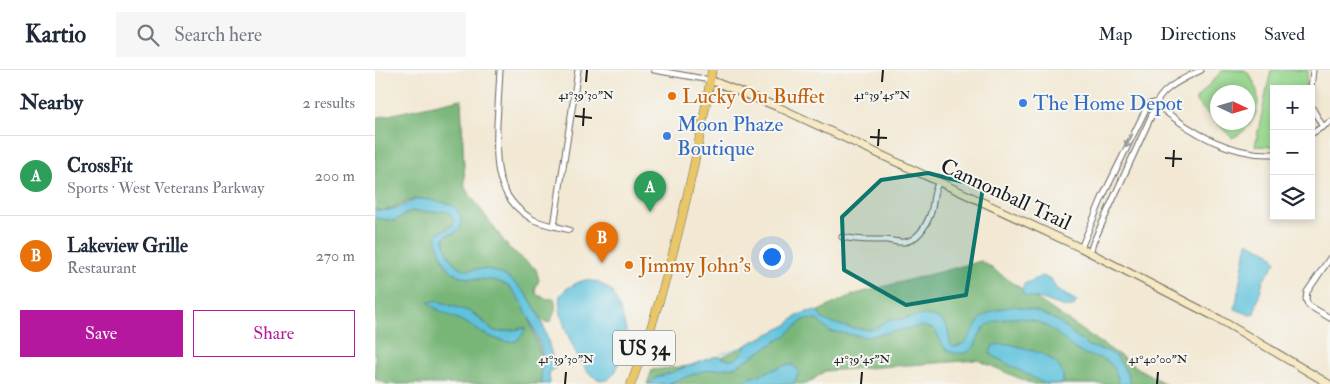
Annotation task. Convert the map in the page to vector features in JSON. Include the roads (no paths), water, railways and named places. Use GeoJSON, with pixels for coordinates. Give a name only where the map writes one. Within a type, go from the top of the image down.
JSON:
{"type":"FeatureCollection","features":[{"type":"Feature","properties":{"kind":"main road","name":"US 34"},"geometry":{"type":"LineString","coordinates":[[631,384],[651,329],[678,235],[697,154],[712,70]]}},
{"type":"Feature","properties":{"kind":"main road","name":"Cannonball Trail"},"geometry":{"type":"LineString","coordinates":[[710,80],[779,107],[1081,248],[1219,319],[1329,384]]}},
{"type":"Feature","properties":{"kind":"street"},"geometry":{"type":"LineString","coordinates":[[500,70],[496,157],[500,179],[506,193],[523,212],[541,223],[569,230]]}},
{"type":"Feature","properties":{"kind":"street"},"geometry":{"type":"LineString","coordinates":[[555,226],[578,70]]}},
{"type":"Feature","properties":{"kind":"street","name":"Cannonball Trail"},"geometry":{"type":"LineString","coordinates":[[654,70],[710,80]]}},
{"type":"Feature","properties":{"kind":"street"},"geometry":{"type":"LineString","coordinates":[[1090,253],[1112,200],[1154,110],[1155,103],[1169,88],[1201,70]]}},
{"type":"Feature","properties":{"kind":"street"},"geometry":{"type":"LineString","coordinates":[[1311,85],[1313,70]]}},
{"type":"Feature","properties":{"kind":"street"},"geometry":{"type":"LineString","coordinates":[[1081,248],[1101,196],[1149,104],[1155,103],[1182,124],[1219,144],[1238,150],[1270,154]]}},
{"type":"Feature","properties":{"kind":"street"},"geometry":{"type":"LineString","coordinates":[[1315,113],[1323,127]]}},
{"type":"Feature","properties":{"kind":"street"},"geometry":{"type":"LineString","coordinates":[[1315,132],[1330,122]]}},
{"type":"Feature","properties":{"kind":"street"},"geometry":{"type":"LineString","coordinates":[[842,237],[864,241],[909,241],[926,226],[932,210],[933,192],[939,182]]}},
{"type":"Feature","properties":{"kind":"street"},"geometry":{"type":"LineString","coordinates":[[1101,196],[1112,200]]}},
{"type":"Feature","properties":{"kind":"street"},"geometry":{"type":"LineString","coordinates":[[1330,258],[1307,292],[1306,299],[1308,305],[1330,318]]}},
{"type":"Feature","properties":{"kind":"water"},"geometry":{"type":"Polygon","coordinates":[[[417,199],[445,203],[455,207],[461,218],[460,228],[455,233],[444,238],[448,254],[454,263],[462,269],[491,270],[505,276],[521,288],[529,298],[541,320],[555,368],[549,373],[550,384],[542,384],[541,369],[543,361],[540,344],[526,311],[515,293],[502,283],[494,280],[469,278],[453,273],[446,264],[440,252],[436,236],[437,233],[450,228],[454,221],[451,214],[444,211],[411,211],[394,221],[375,218],[375,210],[391,209],[417,199]]]}},
{"type":"Feature","properties":{"kind":"water"},"geometry":{"type":"Polygon","coordinates":[[[1247,242],[1270,253],[1276,262],[1263,281],[1254,314],[1250,315],[1235,309],[1247,242]]]}},
{"type":"Feature","properties":{"kind":"water"},"geometry":{"type":"Polygon","coordinates":[[[1042,276],[1051,279],[1057,290],[1077,301],[1073,307],[1065,307],[1042,299],[1025,296],[1022,292],[1024,284],[1042,276]]]}},
{"type":"Feature","properties":{"kind":"water"},"geometry":{"type":"Polygon","coordinates":[[[586,280],[598,282],[612,291],[626,330],[626,337],[616,371],[608,380],[596,378],[585,368],[574,349],[561,313],[559,303],[562,293],[571,286],[586,280]]]}},
{"type":"Feature","properties":{"kind":"water"},"geometry":{"type":"Polygon","coordinates":[[[437,301],[471,312],[494,331],[501,332],[525,328],[521,337],[515,341],[499,340],[442,312],[428,302],[437,301]]]}},
{"type":"Feature","properties":{"kind":"water"},"geometry":{"type":"Polygon","coordinates":[[[1015,306],[1036,311],[1058,321],[1088,346],[1107,351],[1117,357],[1131,384],[1119,384],[1114,367],[1110,363],[1078,351],[1050,328],[1024,318],[1011,318],[999,320],[988,325],[981,332],[975,346],[968,352],[963,353],[947,350],[934,329],[921,326],[866,337],[829,331],[817,320],[807,319],[785,336],[735,367],[702,371],[667,384],[648,384],[657,377],[710,358],[717,356],[729,360],[735,359],[742,353],[746,345],[787,325],[805,312],[819,312],[822,319],[859,329],[874,329],[889,320],[927,315],[933,316],[946,325],[951,345],[955,347],[967,340],[979,321],[986,315],[1000,309],[1015,306]]]}},
{"type":"Feature","properties":{"kind":"water"},"geometry":{"type":"Polygon","coordinates":[[[1010,344],[1036,352],[1053,361],[1059,367],[1063,384],[1045,384],[990,353],[993,345],[1010,344]]]}},
{"type":"Feature","properties":{"kind":"water"},"geometry":{"type":"Polygon","coordinates":[[[786,365],[793,365],[799,371],[793,384],[722,384],[739,382],[786,365]]]}},
{"type":"Feature","properties":{"kind":"waterway"},"geometry":{"type":"LineString","coordinates":[[720,357],[721,354],[738,348],[745,349]]}},
{"type":"Feature","properties":{"kind":"place","name":"Lucky Ou Buffet"},"geometry":{"type":"Point","coordinates":[672,96]}},
{"type":"Feature","properties":{"kind":"place","name":"The Home Depot"},"geometry":{"type":"Point","coordinates":[1023,103]}},
{"type":"Feature","properties":{"kind":"place","name":"Moon Phaze Boutique"},"geometry":{"type":"Point","coordinates":[667,136]}},
{"type":"Feature","properties":{"kind":"place","name":"CrossFit"},"geometry":{"type":"Point","coordinates":[650,212]}},
{"type":"Feature","properties":{"kind":"place","name":"Lakeview Grille"},"geometry":{"type":"Point","coordinates":[602,263]}},
{"type":"Feature","properties":{"kind":"place","name":"Jimmy John's"},"geometry":{"type":"Point","coordinates":[629,265]}}]}
